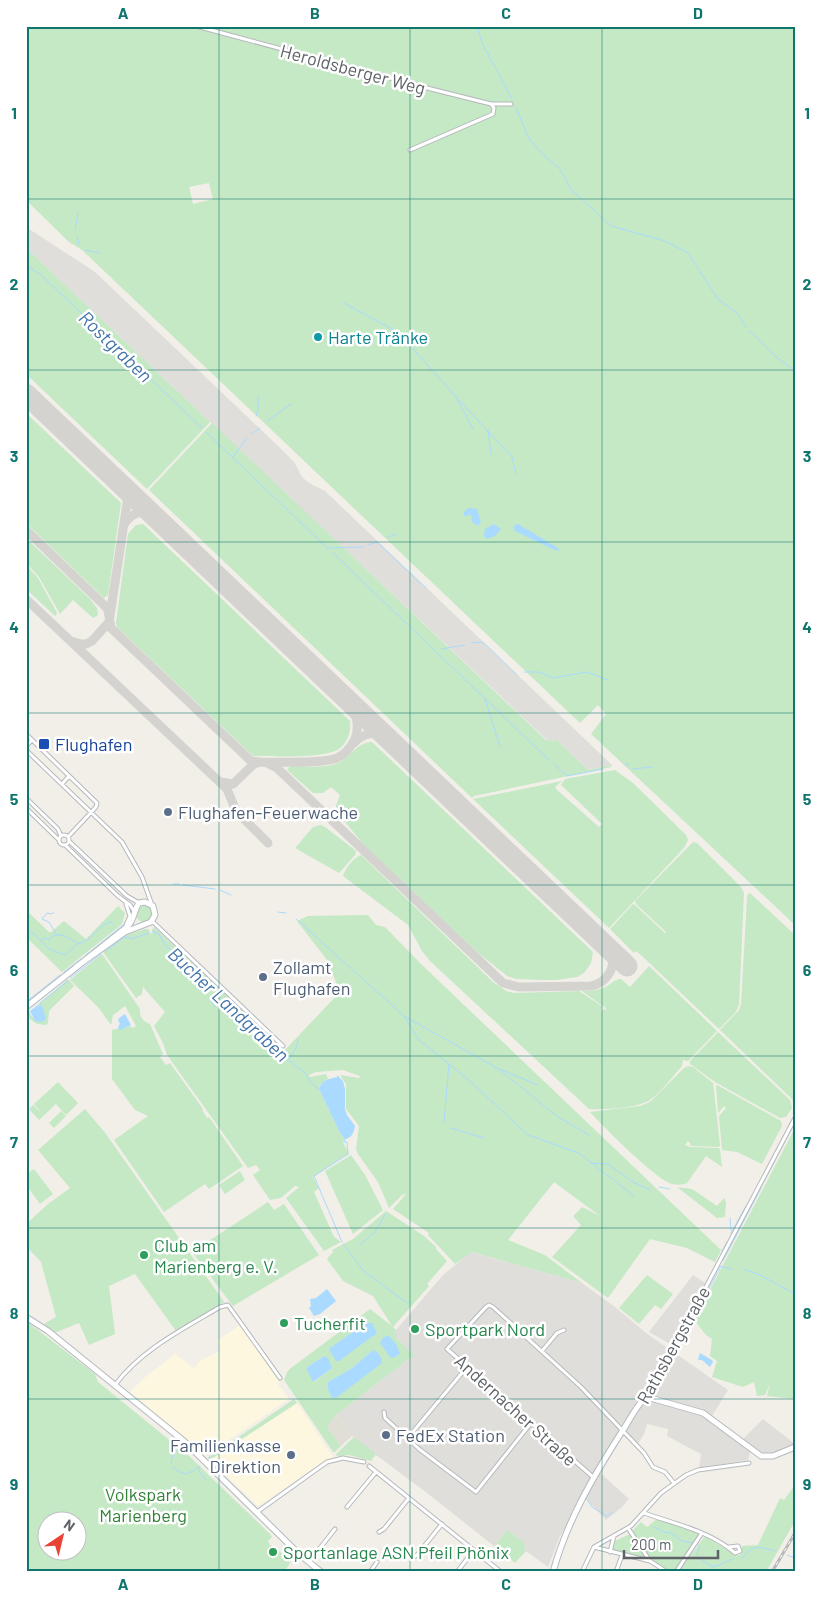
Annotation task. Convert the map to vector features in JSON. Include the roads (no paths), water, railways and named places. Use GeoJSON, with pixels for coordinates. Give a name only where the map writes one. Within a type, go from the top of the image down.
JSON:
{"type":"FeatureCollection","features":[{"type":"Feature","properties":{"kind":"main road"},"geometry":{"type":"LineString","coordinates":[[26,1007],[76,967],[122,932],[131,923],[139,904],[145,902],[152,905],[155,913],[149,922],[124,933],[76,967]]}},
{"type":"Feature","properties":{"kind":"main road"},"geometry":{"type":"LineString","coordinates":[[134,913],[138,922],[149,922]]}},
{"type":"Feature","properties":{"kind":"main road"},"geometry":{"type":"LineString","coordinates":[[26,1317],[48,1331],[170,1430],[321,1572]]}},
{"type":"Feature","properties":{"kind":"main road"},"geometry":{"type":"LineString","coordinates":[[646,1398],[703,1413],[763,1457],[770,1457],[795,1447]]}},
{"type":"Feature","properties":{"kind":"main road","name":"Rathsbergstraße"},"geometry":{"type":"LineString","coordinates":[[553,1572],[572,1518],[593,1477],[622,1431],[646,1398]]}},
{"type":"Feature","properties":{"kind":"street","name":"Heroldsberger Weg"},"geometry":{"type":"LineString","coordinates":[[196,26],[422,87],[491,104],[511,104]]}},
{"type":"Feature","properties":{"kind":"street"},"geometry":{"type":"LineString","coordinates":[[410,150],[493,114],[494,108],[491,104]]}},
{"type":"Feature","properties":{"kind":"street"},"geometry":{"type":"LineString","coordinates":[[26,734],[96,800],[97,806],[68,837],[60,838],[26,808]]}},
{"type":"Feature","properties":{"kind":"street"},"geometry":{"type":"LineString","coordinates":[[32,740],[26,748],[122,842],[142,877],[152,905]]}},
{"type":"Feature","properties":{"kind":"street"},"geometry":{"type":"LineString","coordinates":[[62,784],[70,776]]}},
{"type":"Feature","properties":{"kind":"street"},"geometry":{"type":"LineString","coordinates":[[26,798],[58,829],[61,844],[65,845],[124,901],[134,913]]}},
{"type":"Feature","properties":{"kind":"street"},"geometry":{"type":"LineString","coordinates":[[68,837],[69,842],[127,896],[139,904]]}},
{"type":"Feature","properties":{"kind":"street"},"geometry":{"type":"LineString","coordinates":[[65,845],[69,842]]}},
{"type":"Feature","properties":{"kind":"street"},"geometry":{"type":"LineString","coordinates":[[122,932],[130,916],[124,901]]}},
{"type":"Feature","properties":{"kind":"street"},"geometry":{"type":"LineString","coordinates":[[149,922],[284,1046]]}},
{"type":"Feature","properties":{"kind":"street","name":"Rathsbergstraße"},"geometry":{"type":"LineString","coordinates":[[646,1398],[795,1118]]}},
{"type":"Feature","properties":{"kind":"street"},"geometry":{"type":"LineString","coordinates":[[115,1386],[150,1351],[220,1307],[228,1304],[280,1378]]}},
{"type":"Feature","properties":{"kind":"street","name":"Andernacher Straße"},"geometry":{"type":"LineString","coordinates":[[593,1477],[447,1349],[489,1305],[588,1394],[644,1453],[653,1467],[665,1472],[674,1483]]}},
{"type":"Feature","properties":{"kind":"street"},"geometry":{"type":"LineString","coordinates":[[542,1351],[557,1333],[564,1330]]}},
{"type":"Feature","properties":{"kind":"street"},"geometry":{"type":"LineString","coordinates":[[407,1438],[467,1367]]}},
{"type":"Feature","properties":{"kind":"street"},"geometry":{"type":"LineString","coordinates":[[384,1412],[385,1418],[407,1438],[476,1492],[531,1423]]}},
{"type":"Feature","properties":{"kind":"street"},"geometry":{"type":"LineString","coordinates":[[256,1512],[327,1462],[343,1458],[364,1462]]}},
{"type":"Feature","properties":{"kind":"street"},"geometry":{"type":"LineString","coordinates":[[582,1572],[594,1547],[628,1528],[674,1483],[686,1475],[698,1470],[749,1463]]}},
{"type":"Feature","properties":{"kind":"street"},"geometry":{"type":"LineString","coordinates":[[368,1466],[501,1572]]}},
{"type":"Feature","properties":{"kind":"street"},"geometry":{"type":"LineString","coordinates":[[347,1507],[376,1472]]}},
{"type":"Feature","properties":{"kind":"street"},"geometry":{"type":"LineString","coordinates":[[379,1532],[384,1529],[409,1498]]}},
{"type":"Feature","properties":{"kind":"street"},"geometry":{"type":"LineString","coordinates":[[644,1513],[702,1533],[729,1547]]}},
{"type":"Feature","properties":{"kind":"street"},"geometry":{"type":"LineString","coordinates":[[412,1558],[417,1555],[442,1524]]}},
{"type":"Feature","properties":{"kind":"street"},"geometry":{"type":"LineString","coordinates":[[628,1528],[650,1561]]}},
{"type":"Feature","properties":{"kind":"street"},"geometry":{"type":"LineString","coordinates":[[309,1562],[335,1529]]}},
{"type":"Feature","properties":{"kind":"street"},"geometry":{"type":"LineString","coordinates":[[676,1572],[702,1533]]}},
{"type":"Feature","properties":{"kind":"street"},"geometry":{"type":"LineString","coordinates":[[610,1552],[614,1536]]}},
{"type":"Feature","properties":{"kind":"street"},"geometry":{"type":"LineString","coordinates":[[594,1547],[650,1561],[667,1572]]}},
{"type":"Feature","properties":{"kind":"street"},"geometry":{"type":"LineString","coordinates":[[457,1572],[474,1550]]}},
{"type":"Feature","properties":{"kind":"street"},"geometry":{"type":"LineString","coordinates":[[616,1572],[622,1555]]}},
{"type":"Feature","properties":{"kind":"street"},"geometry":{"type":"LineString","coordinates":[[370,1572],[377,1562]]}},
{"type":"Feature","properties":{"kind":"water"},"geometry":{"type":"Polygon","coordinates":[[[468,508],[477,509],[481,521],[478,526],[472,522],[471,515],[464,516],[464,512],[468,508]]]}},
{"type":"Feature","properties":{"kind":"water"},"geometry":{"type":"Polygon","coordinates":[[[494,524],[501,529],[495,536],[486,539],[484,535],[485,529],[494,524]]]}},
{"type":"Feature","properties":{"kind":"water"},"geometry":{"type":"Polygon","coordinates":[[[518,524],[558,548],[559,551],[515,531],[513,527],[518,524]]]}},
{"type":"Feature","properties":{"kind":"water"},"geometry":{"type":"Polygon","coordinates":[[[38,1005],[42,1006],[46,1019],[42,1022],[35,1021],[30,1011],[38,1005]]]}},
{"type":"Feature","properties":{"kind":"water"},"geometry":{"type":"Polygon","coordinates":[[[125,1014],[131,1025],[120,1030],[118,1028],[120,1023],[118,1021],[125,1014]]]}},
{"type":"Feature","properties":{"kind":"water"},"geometry":{"type":"Polygon","coordinates":[[[337,1075],[343,1081],[345,1089],[345,1109],[347,1115],[355,1126],[352,1134],[345,1139],[340,1133],[319,1089],[324,1082],[337,1077],[337,1075]]]}},
{"type":"Feature","properties":{"kind":"water"},"geometry":{"type":"Polygon","coordinates":[[[327,1289],[336,1301],[320,1314],[314,1316],[309,1308],[311,1306],[310,1299],[316,1298],[327,1289]]]}},
{"type":"Feature","properties":{"kind":"water"},"geometry":{"type":"Polygon","coordinates":[[[366,1323],[372,1323],[377,1333],[339,1361],[336,1361],[330,1348],[366,1323]]]}},
{"type":"Feature","properties":{"kind":"water"},"geometry":{"type":"Polygon","coordinates":[[[388,1335],[396,1344],[400,1354],[393,1358],[390,1357],[380,1343],[388,1335]]]}},
{"type":"Feature","properties":{"kind":"water"},"geometry":{"type":"Polygon","coordinates":[[[373,1350],[377,1352],[382,1363],[336,1398],[332,1398],[328,1389],[328,1382],[352,1368],[373,1350]]]}},
{"type":"Feature","properties":{"kind":"water"},"geometry":{"type":"Polygon","coordinates":[[[700,1353],[712,1360],[713,1362],[710,1367],[702,1360],[698,1360],[700,1353]]]}},
{"type":"Feature","properties":{"kind":"water"},"geometry":{"type":"Polygon","coordinates":[[[324,1356],[328,1358],[332,1368],[313,1382],[306,1368],[324,1356]]]}},
{"type":"Feature","properties":{"kind":"waterway"},"geometry":{"type":"LineString","coordinates":[[477,26],[482,43],[512,99]]}},
{"type":"Feature","properties":{"kind":"waterway"},"geometry":{"type":"LineString","coordinates":[[516,108],[529,139],[560,169],[571,189]]}},
{"type":"Feature","properties":{"kind":"waterway"},"geometry":{"type":"LineString","coordinates":[[572,190],[611,226],[665,241],[688,253],[718,299],[738,314],[746,327]]}},
{"type":"Feature","properties":{"kind":"waterway"},"geometry":{"type":"LineString","coordinates":[[75,230],[78,213]]}},
{"type":"Feature","properties":{"kind":"waterway"},"geometry":{"type":"LineString","coordinates":[[77,236],[79,244]]}},
{"type":"Feature","properties":{"kind":"waterway"},"geometry":{"type":"LineString","coordinates":[[85,250],[100,253]]}},
{"type":"Feature","properties":{"kind":"waterway","name":"Rostgraben"},"geometry":{"type":"LineString","coordinates":[[26,269],[30,268],[40,274],[202,428]]}},
{"type":"Feature","properties":{"kind":"waterway"},"geometry":{"type":"LineString","coordinates":[[344,303],[399,333],[512,457],[516,474]]}},
{"type":"Feature","properties":{"kind":"waterway"},"geometry":{"type":"LineString","coordinates":[[750,331],[775,356],[795,371]]}},
{"type":"Feature","properties":{"kind":"waterway"},"geometry":{"type":"LineString","coordinates":[[256,416],[258,396]]}},
{"type":"Feature","properties":{"kind":"waterway"},"geometry":{"type":"LineString","coordinates":[[457,399],[473,429]]}},
{"type":"Feature","properties":{"kind":"waterway"},"geometry":{"type":"LineString","coordinates":[[268,421],[291,404]]}},
{"type":"Feature","properties":{"kind":"waterway"},"geometry":{"type":"LineString","coordinates":[[251,434],[260,428]]}},
{"type":"Feature","properties":{"kind":"waterway"},"geometry":{"type":"LineString","coordinates":[[488,430],[491,454]]}},
{"type":"Feature","properties":{"kind":"waterway","name":"Rostgraben"},"geometry":{"type":"LineString","coordinates":[[206,432],[327,548],[363,547]]}},
{"type":"Feature","properties":{"kind":"waterway"},"geometry":{"type":"LineString","coordinates":[[233,457],[247,438]]}},
{"type":"Feature","properties":{"kind":"waterway"},"geometry":{"type":"LineString","coordinates":[[388,537],[396,534]]}},
{"type":"Feature","properties":{"kind":"waterway"},"geometry":{"type":"LineString","coordinates":[[368,545],[377,542],[426,588]]}},
{"type":"Feature","properties":{"kind":"waterway"},"geometry":{"type":"LineString","coordinates":[[333,553],[549,760]]}},
{"type":"Feature","properties":{"kind":"waterway","name":"Rostgraben"},"geometry":{"type":"LineString","coordinates":[[472,643],[483,642],[517,675]]}},
{"type":"Feature","properties":{"kind":"waterway","name":"Rostgraben"},"geometry":{"type":"LineString","coordinates":[[441,649],[465,645]]}},
{"type":"Feature","properties":{"kind":"waterway","name":"Rostgraben"},"geometry":{"type":"LineString","coordinates":[[524,672],[539,672],[553,678],[587,672],[608,680]]}},
{"type":"Feature","properties":{"kind":"waterway"},"geometry":{"type":"LineString","coordinates":[[485,699],[500,747]]}},
{"type":"Feature","properties":{"kind":"waterway"},"geometry":{"type":"LineString","coordinates":[[553,763],[567,776],[603,769]]}},
{"type":"Feature","properties":{"kind":"waterway"},"geometry":{"type":"LineString","coordinates":[[625,764],[629,765]]}},
{"type":"Feature","properties":{"kind":"waterway"},"geometry":{"type":"LineString","coordinates":[[633,769],[652,767]]}},
{"type":"Feature","properties":{"kind":"waterway"},"geometry":{"type":"LineString","coordinates":[[173,884],[179,884]]}},
{"type":"Feature","properties":{"kind":"waterway"},"geometry":{"type":"LineString","coordinates":[[183,885],[215,889]]}},
{"type":"Feature","properties":{"kind":"waterway"},"geometry":{"type":"LineString","coordinates":[[220,890],[231,895]]}},
{"type":"Feature","properties":{"kind":"waterway"},"geometry":{"type":"LineString","coordinates":[[54,912],[52,914],[47,913],[42,919],[49,922],[57,935]]}},
{"type":"Feature","properties":{"kind":"waterway"},"geometry":{"type":"LineString","coordinates":[[278,912],[286,913]]}},
{"type":"Feature","properties":{"kind":"waterway"},"geometry":{"type":"LineString","coordinates":[[296,919],[404,1016],[497,1068],[538,1085]]}},
{"type":"Feature","properties":{"kind":"waterway","name":"Bucher Landgraben"},"geometry":{"type":"LineString","coordinates":[[26,927],[41,940],[45,938],[49,940],[55,935],[59,935],[67,937],[78,944],[88,939],[103,925],[111,922],[113,924]]}},
{"type":"Feature","properties":{"kind":"waterway"},"geometry":{"type":"LineString","coordinates":[[91,951],[123,925]]}},
{"type":"Feature","properties":{"kind":"waterway","name":"Bucher Landgraben"},"geometry":{"type":"LineString","coordinates":[[152,932],[158,933],[166,946],[187,963],[264,1041],[307,1076]]}},
{"type":"Feature","properties":{"kind":"waterway","name":"Bucher Landgraben"},"geometry":{"type":"LineString","coordinates":[[127,937],[132,939],[149,933]]}},
{"type":"Feature","properties":{"kind":"waterway"},"geometry":{"type":"LineString","coordinates":[[105,952],[123,938],[128,937]]}},
{"type":"Feature","properties":{"kind":"waterway","name":"Bucher Landgraben"},"geometry":{"type":"LineString","coordinates":[[41,940],[49,949],[65,955],[78,944]]}},
{"type":"Feature","properties":{"kind":"waterway"},"geometry":{"type":"LineString","coordinates":[[85,956],[89,952]]}},
{"type":"Feature","properties":{"kind":"waterway"},"geometry":{"type":"LineString","coordinates":[[70,978],[101,954]]}},
{"type":"Feature","properties":{"kind":"waterway"},"geometry":{"type":"LineString","coordinates":[[64,972],[81,959]]}},
{"type":"Feature","properties":{"kind":"waterway"},"geometry":{"type":"LineString","coordinates":[[74,973],[80,968]]}},
{"type":"Feature","properties":{"kind":"waterway"},"geometry":{"type":"LineString","coordinates":[[26,1002],[60,975]]}},
{"type":"Feature","properties":{"kind":"waterway"},"geometry":{"type":"LineString","coordinates":[[26,1011],[66,979]]}},
{"type":"Feature","properties":{"kind":"waterway"},"geometry":{"type":"LineString","coordinates":[[40,1005],[40,1003],[68,981]]}},
{"type":"Feature","properties":{"kind":"waterway"},"geometry":{"type":"LineString","coordinates":[[209,997],[215,1007]]}},
{"type":"Feature","properties":{"kind":"waterway"},"geometry":{"type":"LineString","coordinates":[[404,1016],[419,1040],[471,1082],[528,1135],[579,1153],[634,1196]]}},
{"type":"Feature","properties":{"kind":"waterway"},"geometry":{"type":"LineString","coordinates":[[289,1059],[296,1048],[298,1040]]}},
{"type":"Feature","properties":{"kind":"waterway"},"geometry":{"type":"LineString","coordinates":[[444,1123],[449,1064]]}},
{"type":"Feature","properties":{"kind":"waterway"},"geometry":{"type":"LineString","coordinates":[[500,1070],[558,1117],[589,1135]]}},
{"type":"Feature","properties":{"kind":"waterway","name":"Bucher Landgraben"},"geometry":{"type":"LineString","coordinates":[[308,1078],[319,1089]]}},
{"type":"Feature","properties":{"kind":"waterway"},"geometry":{"type":"LineString","coordinates":[[450,1128],[484,1138]]}},
{"type":"Feature","properties":{"kind":"waterway"},"geometry":{"type":"LineString","coordinates":[[762,1185],[792,1128]]}},
{"type":"Feature","properties":{"kind":"waterway","name":"Bucher Landgraben"},"geometry":{"type":"LineString","coordinates":[[342,1242],[314,1176],[348,1154],[347,1142],[344,1142],[345,1139]]}},
{"type":"Feature","properties":{"kind":"waterway"},"geometry":{"type":"LineString","coordinates":[[591,1163],[608,1164],[633,1182],[650,1190]]}},
{"type":"Feature","properties":{"kind":"waterway"},"geometry":{"type":"LineString","coordinates":[[659,1187],[670,1189]]}},
{"type":"Feature","properties":{"kind":"waterway"},"geometry":{"type":"LineString","coordinates":[[723,1261],[761,1188]]}},
{"type":"Feature","properties":{"kind":"waterway"},"geometry":{"type":"LineString","coordinates":[[731,1233],[746,1206]]}},
{"type":"Feature","properties":{"kind":"waterway"},"geometry":{"type":"LineString","coordinates":[[360,1245],[374,1233],[385,1215]]}},
{"type":"Feature","properties":{"kind":"waterway"},"geometry":{"type":"LineString","coordinates":[[730,1218],[731,1230]]}},
{"type":"Feature","properties":{"kind":"waterway"},"geometry":{"type":"LineString","coordinates":[[722,1251],[727,1242]]}},
{"type":"Feature","properties":{"kind":"waterway","name":"Bucher Landgraben"},"geometry":{"type":"LineString","coordinates":[[343,1244],[364,1271],[407,1303]]}},
{"type":"Feature","properties":{"kind":"waterway"},"geometry":{"type":"LineString","coordinates":[[680,1343],[721,1266],[731,1269]]}},
{"type":"Feature","properties":{"kind":"waterway"},"geometry":{"type":"LineString","coordinates":[[743,1269],[760,1275],[795,1294]]}},
{"type":"Feature","properties":{"kind":"waterway"},"geometry":{"type":"LineString","coordinates":[[678,1335],[704,1287]]}},
{"type":"Feature","properties":{"kind":"waterway"},"geometry":{"type":"LineString","coordinates":[[673,1345],[676,1340]]}},
{"type":"Feature","properties":{"kind":"waterway"},"geometry":{"type":"LineString","coordinates":[[661,1376],[679,1345]]}},
{"type":"Feature","properties":{"kind":"waterway"},"geometry":{"type":"LineString","coordinates":[[664,1359],[671,1348]]}},
{"type":"Feature","properties":{"kind":"waterway"},"geometry":{"type":"LineString","coordinates":[[658,1369],[661,1364]]}},
{"type":"Feature","properties":{"kind":"waterway"},"geometry":{"type":"LineString","coordinates":[[652,1391],[657,1383]]}},
{"type":"Feature","properties":{"kind":"waterway"},"geometry":{"type":"LineString","coordinates":[[171,1463],[173,1453]]}},
{"type":"Feature","properties":{"kind":"waterway"},"geometry":{"type":"LineString","coordinates":[[210,1456],[209,1458],[212,1460]]}},
{"type":"Feature","properties":{"kind":"waterway"},"geometry":{"type":"LineString","coordinates":[[176,1470],[185,1474],[200,1466],[199,1471],[206,1480]]}},
{"type":"Feature","properties":{"kind":"waterway"},"geometry":{"type":"LineString","coordinates":[[586,1498],[592,1507],[607,1516],[613,1512]]}},
{"type":"Feature","properties":{"kind":"waterway"},"geometry":{"type":"LineString","coordinates":[[654,1527],[671,1533],[682,1541],[693,1543]]}},
{"type":"Feature","properties":{"kind":"waterway"},"geometry":{"type":"LineString","coordinates":[[698,1545],[700,1546],[697,1554],[698,1557],[712,1567],[733,1559]]}},
{"type":"Feature","properties":{"kind":"waterway"},"geometry":{"type":"LineString","coordinates":[[741,1559],[753,1548],[776,1551]]}},
{"type":"Feature","properties":{"kind":"waterway"},"geometry":{"type":"LineString","coordinates":[[787,1555],[795,1558]]}},
{"type":"Feature","properties":{"kind":"railway"},"geometry":{"type":"LineString","coordinates":[[772,1572],[795,1533]]}},
{"type":"Feature","properties":{"kind":"place","name":"Harte Tränke"},"geometry":{"type":"Point","coordinates":[318,337]}},
{"type":"Feature","properties":{"kind":"place","name":"Flughafen"},"geometry":{"type":"Point","coordinates":[44,744]}},
{"type":"Feature","properties":{"kind":"place","name":"Flughafen-Feuerwache"},"geometry":{"type":"Point","coordinates":[168,812]}},
{"type":"Feature","properties":{"kind":"place","name":"Zollamt Flughafen"},"geometry":{"type":"Point","coordinates":[263,977]}},
{"type":"Feature","properties":{"kind":"place","name":"Club am Marienberg e. V."},"geometry":{"type":"Point","coordinates":[144,1255]}},
{"type":"Feature","properties":{"kind":"place","name":"Tucherfit"},"geometry":{"type":"Point","coordinates":[284,1323]}},
{"type":"Feature","properties":{"kind":"place","name":"Sportpark Nord"},"geometry":{"type":"Point","coordinates":[415,1329]}},
{"type":"Feature","properties":{"kind":"place","name":"FedEx Station"},"geometry":{"type":"Point","coordinates":[386,1435]}},
{"type":"Feature","properties":{"kind":"place","name":"Familienkasse Direktion"},"geometry":{"type":"Point","coordinates":[291,1455]}},
{"type":"Feature","properties":{"kind":"place","name":"Sportanlage ASN Pfeil Phönix"},"geometry":{"type":"Point","coordinates":[273,1552]}},
{"type":"Feature","properties":{"kind":"park label","name":"Volkspark Marienberg"},"geometry":{"type":"Point","coordinates":[143,1504]}}]}
